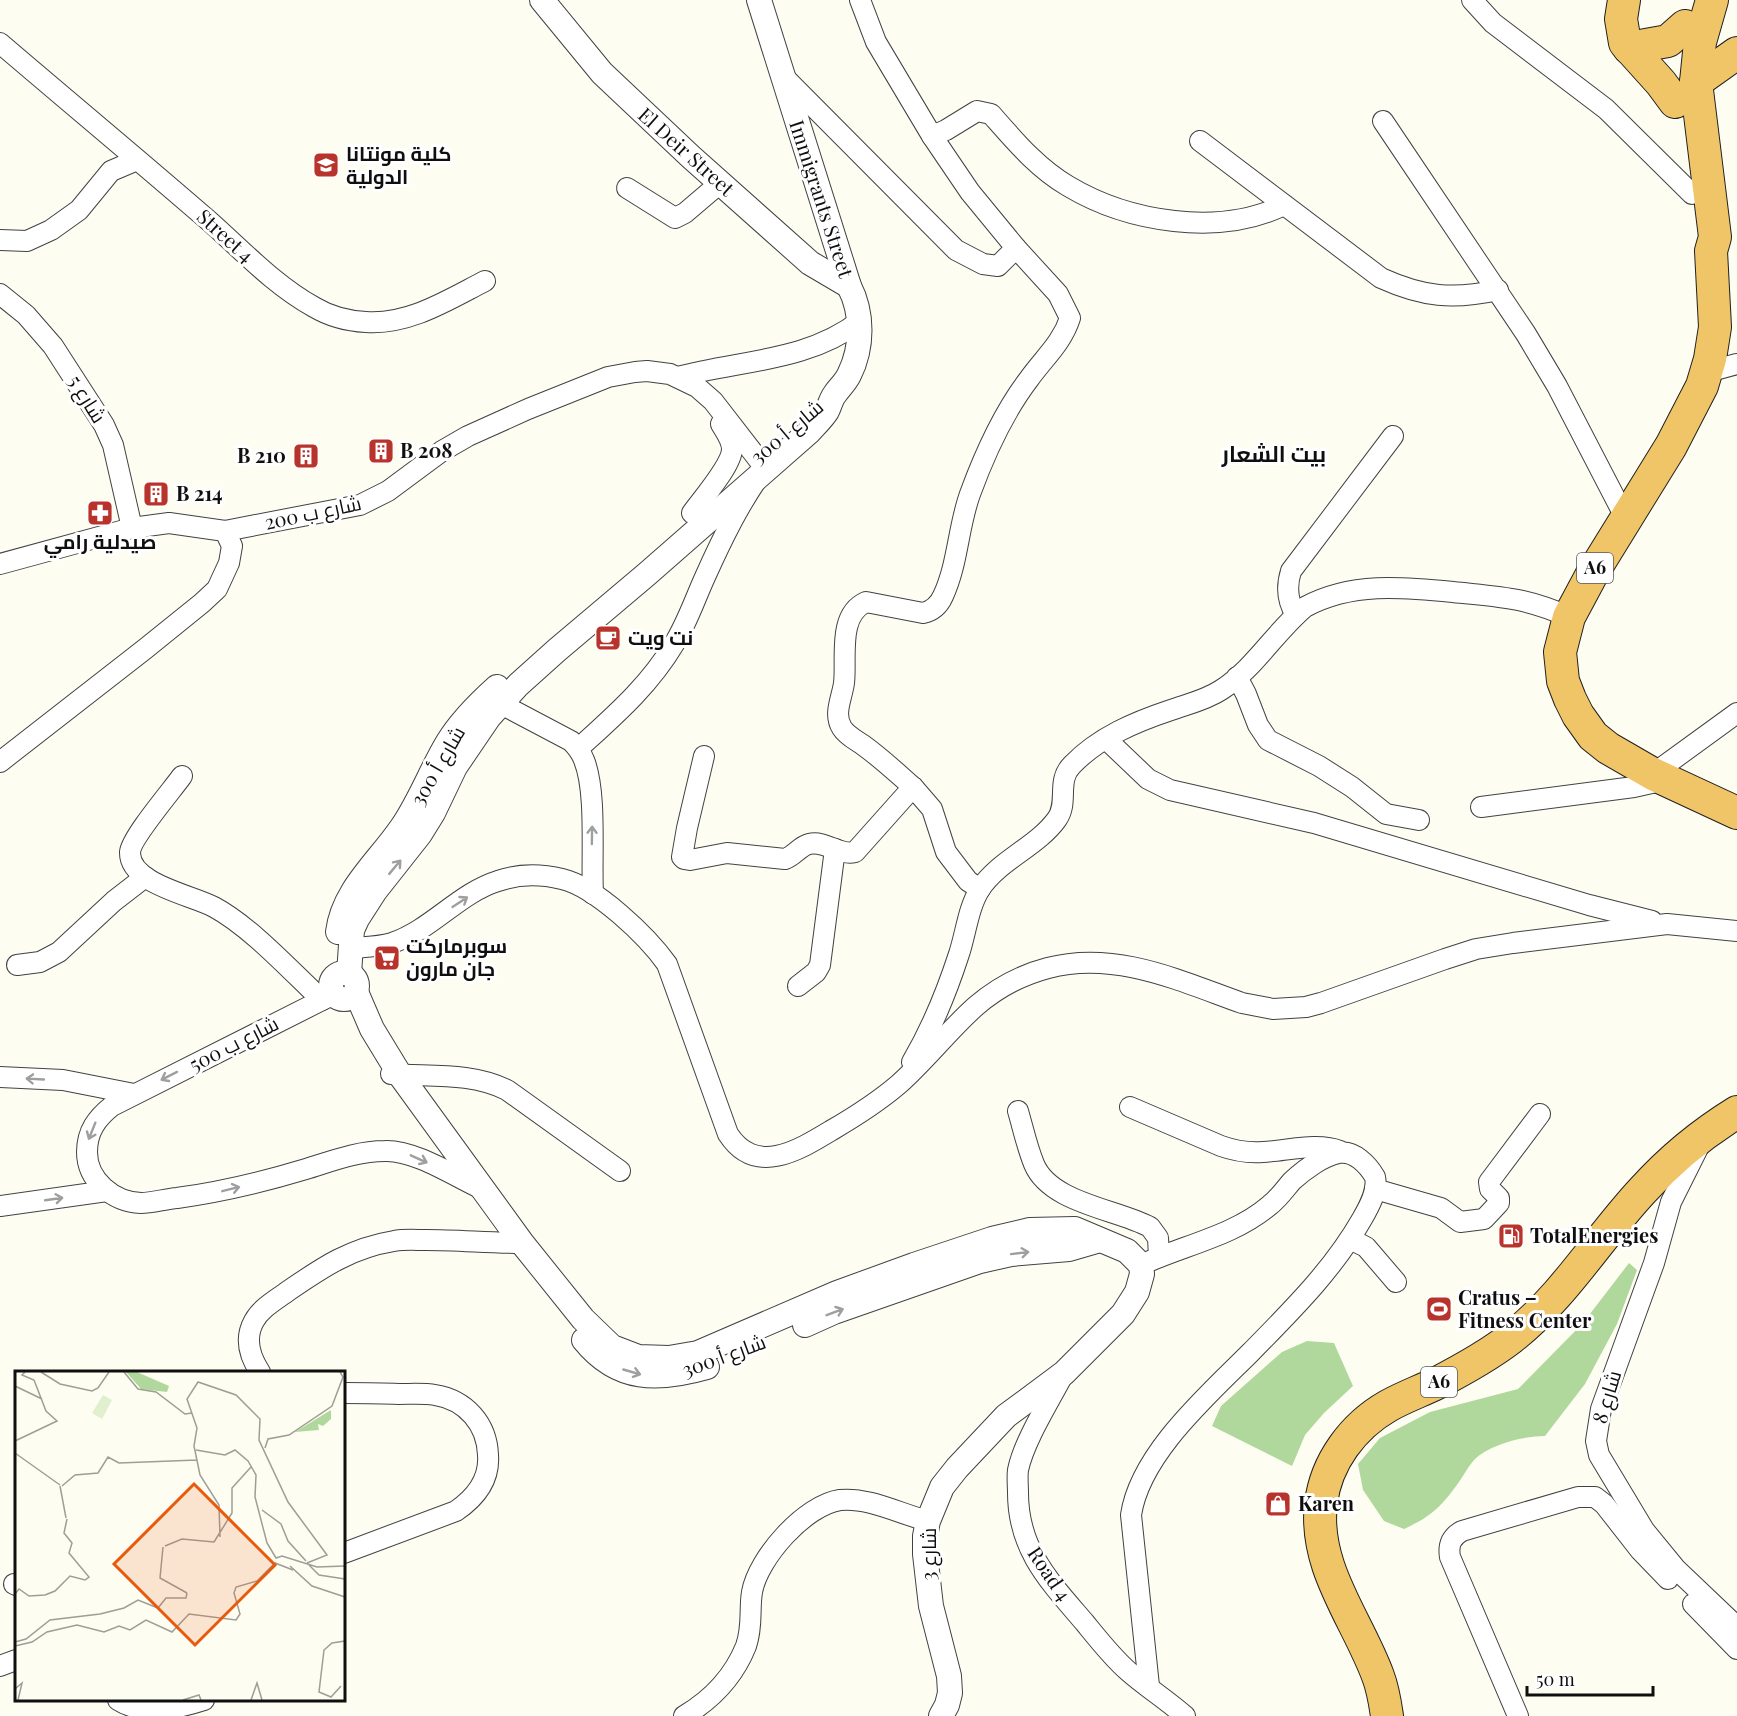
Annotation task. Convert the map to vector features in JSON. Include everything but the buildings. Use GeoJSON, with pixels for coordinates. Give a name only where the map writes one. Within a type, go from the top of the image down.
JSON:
{"type":"FeatureCollection","features":[{"type":"Feature","properties":{"kind":"highway"},"geometry":{"type":"LineString","coordinates":[[1624,0],[1622,29],[1625,43],[1655,75],[1686,92],[1737,53]]}},
{"type":"Feature","properties":{"kind":"highway","name":"A6"},"geometry":{"type":"LineString","coordinates":[[1713,0],[1706,16],[1686,92],[1700,127],[1714,221],[1715,237],[1711,251],[1715,327],[1707,372],[1682,427],[1592,574],[1569,617],[1560,652],[1566,690],[1587,730],[1600,742],[1659,777],[1737,813]]}},
{"type":"Feature","properties":{"kind":"highway"},"geometry":{"type":"LineString","coordinates":[[1713,0],[1722,25],[1737,38]]}},
{"type":"Feature","properties":{"kind":"highway","name":"A6"},"geometry":{"type":"LineString","coordinates":[[1689,13],[1681,40],[1692,194],[1703,241],[1711,251]]}},
{"type":"Feature","properties":{"kind":"highway"},"geometry":{"type":"LineString","coordinates":[[1629,48],[1668,41],[1689,13]]}},
{"type":"Feature","properties":{"kind":"highway","name":"A6"},"geometry":{"type":"LineString","coordinates":[[1387,1716],[1384,1693],[1379,1678],[1333,1579],[1323,1546],[1320,1527],[1323,1489],[1340,1451],[1371,1417],[1488,1353],[1524,1326],[1571,1278],[1642,1190],[1706,1133],[1737,1112]]}},
{"type":"Feature","properties":{"kind":"street","name":"El Deir Street"},"geometry":{"type":"LineString","coordinates":[[542,0],[602,73],[719,184],[810,263],[849,286]]}},
{"type":"Feature","properties":{"kind":"street","name":"Immigrants Street"},"geometry":{"type":"LineString","coordinates":[[759,0],[849,286],[856,300],[860,321],[860,334],[853,365],[848,378],[834,395]]}},
{"type":"Feature","properties":{"kind":"street"},"geometry":{"type":"LineString","coordinates":[[860,0],[876,42],[932,136],[970,192],[1058,294],[1070,318],[1058,344],[1029,378],[981,465],[967,503],[954,559],[943,596],[939,602],[932,610],[923,612],[863,603],[852,615],[846,632],[844,682],[837,712],[840,724],[847,734],[913,787],[932,809],[946,852],[968,881],[980,889]]}},
{"type":"Feature","properties":{"kind":"street"},"geometry":{"type":"LineString","coordinates":[[1472,0],[1493,23],[1606,109],[1692,194]]}},
{"type":"Feature","properties":{"kind":"street","name":"Street 4"},"geometry":{"type":"LineString","coordinates":[[0,43],[280,285],[314,308],[338,317],[366,322],[392,321],[433,308],[485,281]]}},
{"type":"Feature","properties":{"kind":"street"},"geometry":{"type":"LineString","coordinates":[[783,76],[956,250],[983,264],[998,266],[1016,248]]}},
{"type":"Feature","properties":{"kind":"street"},"geometry":{"type":"LineString","coordinates":[[932,136],[977,111],[984,111],[991,114],[1039,165],[1067,186],[1098,201],[1167,221],[1219,222],[1257,216],[1284,205]]}},
{"type":"Feature","properties":{"kind":"street"},"geometry":{"type":"LineString","coordinates":[[1383,121],[1498,291],[1557,386],[1626,519]]}},
{"type":"Feature","properties":{"kind":"street"},"geometry":{"type":"LineString","coordinates":[[1200,141],[1381,278],[1426,295],[1474,296],[1498,291]]}},
{"type":"Feature","properties":{"kind":"street"},"geometry":{"type":"LineString","coordinates":[[111,171],[116,142]]}},
{"type":"Feature","properties":{"kind":"street"},"geometry":{"type":"LineString","coordinates":[[0,240],[27,241],[51,230],[79,210],[111,171],[137,160]]}},
{"type":"Feature","properties":{"kind":"street"},"geometry":{"type":"LineString","coordinates":[[627,188],[675,218],[685,213],[719,184]]}},
{"type":"Feature","properties":{"kind":"street","name":"شارع 5"},"geometry":{"type":"LineString","coordinates":[[0,294],[26,315],[53,346],[104,425],[113,445],[132,528]]}},
{"type":"Feature","properties":{"kind":"street"},"geometry":{"type":"LineString","coordinates":[[678,377],[699,371],[791,355],[835,338],[860,321]]}},
{"type":"Feature","properties":{"kind":"street"},"geometry":{"type":"LineString","coordinates":[[1707,372],[1737,364]]}},
{"type":"Feature","properties":{"kind":"street","name":"شارع ب 200"},"geometry":{"type":"LineString","coordinates":[[0,564],[132,528],[169,523],[225,531],[350,508],[366,503],[408,478],[454,442],[496,422],[608,377],[647,371],[678,377],[704,392],[760,462]]}},
{"type":"Feature","properties":{"kind":"street"},"geometry":{"type":"LineString","coordinates":[[692,513],[732,454],[729,440],[704,392]]}},
{"type":"Feature","properties":{"kind":"street","name":"شارع أ 300"},"geometry":{"type":"LineString","coordinates":[[834,395],[820,420],[692,513],[494,700],[479,729],[434,790],[420,834],[368,886],[349,897],[339,925],[337,953],[340,989],[365,1044],[393,1074],[482,1189],[545,1293],[589,1346],[608,1363],[619,1368],[651,1377],[706,1367],[738,1345],[834,1312],[930,1270],[1011,1254],[1069,1249],[1100,1240],[1150,1261]]}},
{"type":"Feature","properties":{"kind":"street"},"geometry":{"type":"LineString","coordinates":[[1296,615],[1289,605],[1291,571],[1394,435]]}},
{"type":"Feature","properties":{"kind":"street"},"geometry":{"type":"LineString","coordinates":[[579,748],[649,681],[665,658],[682,629],[760,462]]}},
{"type":"Feature","properties":{"kind":"street","name":"شارع أ 300"},"geometry":{"type":"LineString","coordinates":[[494,700],[647,574],[760,462]]}},
{"type":"Feature","properties":{"kind":"street"},"geometry":{"type":"LineString","coordinates":[[0,762],[145,649],[217,589],[229,563],[232,546],[225,531]]}},
{"type":"Feature","properties":{"kind":"street"},"geometry":{"type":"LineString","coordinates":[[900,1083],[944,998],[972,906],[980,889],[991,876],[1053,824],[1062,808],[1062,790],[1066,772],[1106,739],[1142,720],[1212,695],[1237,677],[1296,615],[1315,602],[1343,593],[1368,588],[1394,587],[1502,596],[1536,604],[1569,617]]}},
{"type":"Feature","properties":{"kind":"street"},"geometry":{"type":"LineString","coordinates":[[1237,677],[1258,725],[1268,740],[1319,766],[1352,787],[1386,814],[1419,820]]}},
{"type":"Feature","properties":{"kind":"street"},"geometry":{"type":"LineString","coordinates":[[494,700],[559,734],[579,748],[585,760],[590,790],[594,894]]}},
{"type":"Feature","properties":{"kind":"street"},"geometry":{"type":"LineString","coordinates":[[1481,807],[1634,787],[1659,777],[1737,713]]}},
{"type":"Feature","properties":{"kind":"street"},"geometry":{"type":"LineString","coordinates":[[1106,739],[1148,779],[1170,790],[1314,823],[1589,905],[1667,924],[1737,931]]}},
{"type":"Feature","properties":{"kind":"street"},"geometry":{"type":"LineString","coordinates":[[704,756],[687,828],[683,859],[690,860],[727,853],[785,859],[809,844],[824,844],[848,854],[858,851],[913,787]]}},
{"type":"Feature","properties":{"kind":"street"},"geometry":{"type":"LineString","coordinates":[[182,776],[132,845],[130,852],[133,861],[145,877],[214,907],[340,989]]}},
{"type":"Feature","properties":{"kind":"street"},"geometry":{"type":"LineString","coordinates":[[798,986],[816,972],[820,965],[836,849]]}},
{"type":"Feature","properties":{"kind":"street"},"geometry":{"type":"LineString","coordinates":[[351,948],[392,943],[411,934],[468,896],[498,881],[530,875],[563,879],[594,894],[627,921],[667,964],[728,1134],[736,1146],[748,1154],[780,1156],[797,1150],[866,1110],[900,1083],[960,1022],[993,993],[1030,973],[1050,967],[1092,962],[1135,967],[1242,1003],[1257,1007],[1290,1009],[1321,1003],[1476,949],[1667,924]]}},
{"type":"Feature","properties":{"kind":"street"},"geometry":{"type":"LineString","coordinates":[[17,965],[40,962],[60,952],[114,901],[145,877]]}},
{"type":"Feature","properties":{"kind":"street","name":"شارع أ 300"},"geometry":{"type":"LineString","coordinates":[[340,989],[351,948],[352,930],[368,886]]}},
{"type":"Feature","properties":{"kind":"street"},"geometry":{"type":"LineString","coordinates":[[1589,905],[1596,918],[1592,933]]}},
{"type":"Feature","properties":{"kind":"street","name":"شارع ب 500"},"geometry":{"type":"LineString","coordinates":[[107,1191],[94,1177],[87,1162],[87,1143],[92,1126],[101,1114],[134,1094],[340,989]]}},
{"type":"Feature","properties":{"kind":"street"},"geometry":{"type":"LineString","coordinates":[[393,1074],[472,1078],[493,1083],[507,1090],[620,1171]]}},
{"type":"Feature","properties":{"kind":"street","name":"شارع أ 300"},"geometry":{"type":"LineString","coordinates":[[393,1074],[459,1178],[515,1243]]}},
{"type":"Feature","properties":{"kind":"street"},"geometry":{"type":"LineString","coordinates":[[0,1077],[63,1080],[134,1094]]}},
{"type":"Feature","properties":{"kind":"street"},"geometry":{"type":"LineString","coordinates":[[1130,1107],[1235,1150],[1263,1152],[1328,1148],[1353,1154],[1371,1171],[1376,1180],[1369,1206],[1350,1239],[1290,1312],[1183,1423],[1139,1484],[1133,1500],[1131,1515],[1149,1686]]}},
{"type":"Feature","properties":{"kind":"street"},"geometry":{"type":"LineString","coordinates":[[1018,1110],[1034,1165],[1045,1180],[1060,1192],[1150,1227],[1158,1238],[1133,1301],[1064,1373]]}},
{"type":"Feature","properties":{"kind":"street"},"geometry":{"type":"LineString","coordinates":[[1375,1189],[1441,1208],[1460,1222],[1484,1219],[1499,1203],[1499,1198],[1490,1189],[1489,1182],[1540,1114]]}},
{"type":"Feature","properties":{"kind":"street","name":"شارع 8"},"geometry":{"type":"LineString","coordinates":[[1706,1133],[1671,1202],[1654,1263],[1600,1408],[1596,1441],[1599,1455],[1644,1530],[1695,1588],[1737,1626]]}},
{"type":"Feature","properties":{"kind":"street"},"geometry":{"type":"LineString","coordinates":[[0,1206],[107,1191],[122,1199],[140,1203],[216,1193],[373,1151],[405,1153],[482,1189]]}},
{"type":"Feature","properties":{"kind":"street"},"geometry":{"type":"LineString","coordinates":[[1150,1261],[1217,1236],[1255,1216],[1270,1205],[1300,1175],[1320,1161],[1342,1152]]}},
{"type":"Feature","properties":{"kind":"street"},"geometry":{"type":"LineString","coordinates":[[1350,1239],[1366,1247],[1396,1282]]}},
{"type":"Feature","properties":{"kind":"street"},"geometry":{"type":"LineString","coordinates":[[259,1371],[253,1362],[249,1348],[249,1335],[253,1322],[271,1303],[332,1261],[372,1245],[396,1240],[515,1243]]}},
{"type":"Feature","properties":{"kind":"street","name":"Road 4"},"geometry":{"type":"LineString","coordinates":[[1064,1373],[1018,1471],[1021,1531],[1034,1558],[1051,1583],[1126,1670],[1149,1686],[1178,1713]]}},
{"type":"Feature","properties":{"kind":"street","name":"شارع 3"},"geometry":{"type":"LineString","coordinates":[[941,1716],[950,1693],[949,1676],[931,1606],[926,1572],[925,1536],[928,1521],[942,1487],[957,1468],[1006,1416],[1064,1373]]}},
{"type":"Feature","properties":{"kind":"street"},"geometry":{"type":"LineString","coordinates":[[345,1393],[434,1395],[449,1398],[469,1411],[483,1430],[488,1445],[489,1461],[486,1476],[479,1490],[469,1502],[456,1511],[345,1553]]}},
{"type":"Feature","properties":{"kind":"street"},"geometry":{"type":"LineString","coordinates":[[1518,1716],[1450,1557],[1448,1549],[1450,1542],[1462,1531],[1578,1497],[1595,1497],[1604,1503],[1656,1567],[1737,1649]]}},
{"type":"Feature","properties":{"kind":"street"},"geometry":{"type":"LineString","coordinates":[[684,1716],[705,1704],[726,1680],[746,1646],[751,1623],[752,1593],[757,1574],[778,1544],[799,1521],[825,1504],[840,1500],[865,1502],[928,1521]]}},
{"type":"Feature","properties":{"kind":"street"},"geometry":{"type":"LineString","coordinates":[[0,1666],[15,1660]]}},
{"type":"Feature","properties":{"kind":"street"},"geometry":{"type":"LineString","coordinates":[[119,1701],[131,1709],[156,1714],[166,1713],[201,1701]]}},
{"type":"Feature","properties":{"kind":"green space"},"geometry":{"type":"Polygon","coordinates":[[[1629,1263],[1637,1270],[1617,1324],[1585,1384],[1545,1436],[1527,1437],[1508,1442],[1482,1454],[1473,1461],[1453,1491],[1441,1504],[1414,1524],[1404,1529],[1384,1521],[1363,1490],[1358,1464],[1380,1438],[1430,1412],[1518,1389],[1583,1323],[1629,1263]]]}},
{"type":"Feature","properties":{"kind":"green space"},"geometry":{"type":"Polygon","coordinates":[[[1307,1341],[1334,1343],[1353,1386],[1324,1413],[1305,1435],[1292,1466],[1212,1426],[1221,1406],[1282,1352],[1307,1341]]]}},
{"type":"Feature","properties":{"kind":"place","name":"كلية مونتانا الدولية"},"geometry":{"type":"Point","coordinates":[326,165]}},
{"type":"Feature","properties":{"kind":"place","name":"B 208"},"geometry":{"type":"Point","coordinates":[381,451]}},
{"type":"Feature","properties":{"kind":"place","name":"B 210"},"geometry":{"type":"Point","coordinates":[306,456]}},
{"type":"Feature","properties":{"kind":"place","name":"B 214"},"geometry":{"type":"Point","coordinates":[156,494]}},
{"type":"Feature","properties":{"kind":"place","name":"صيدلية رامي"},"geometry":{"type":"Point","coordinates":[100,513]}},
{"type":"Feature","properties":{"kind":"place","name":"نت ويت"},"geometry":{"type":"Point","coordinates":[608,638]}},
{"type":"Feature","properties":{"kind":"place","name":"سوبرماركت جان مارون"},"geometry":{"type":"Point","coordinates":[387,958]}},
{"type":"Feature","properties":{"kind":"place","name":"TotalEnergies"},"geometry":{"type":"Point","coordinates":[1511,1236]}},
{"type":"Feature","properties":{"kind":"place","name":"Cratus – Fitness Center"},"geometry":{"type":"Point","coordinates":[1439,1309]}},
{"type":"Feature","properties":{"kind":"place","name":"Karen"},"geometry":{"type":"Point","coordinates":[1278,1504]}},
{"type":"Feature","properties":{"kind":"district","name":"بيت الشعار"},"geometry":{"type":"Point","coordinates":[1274,454]}}]}
